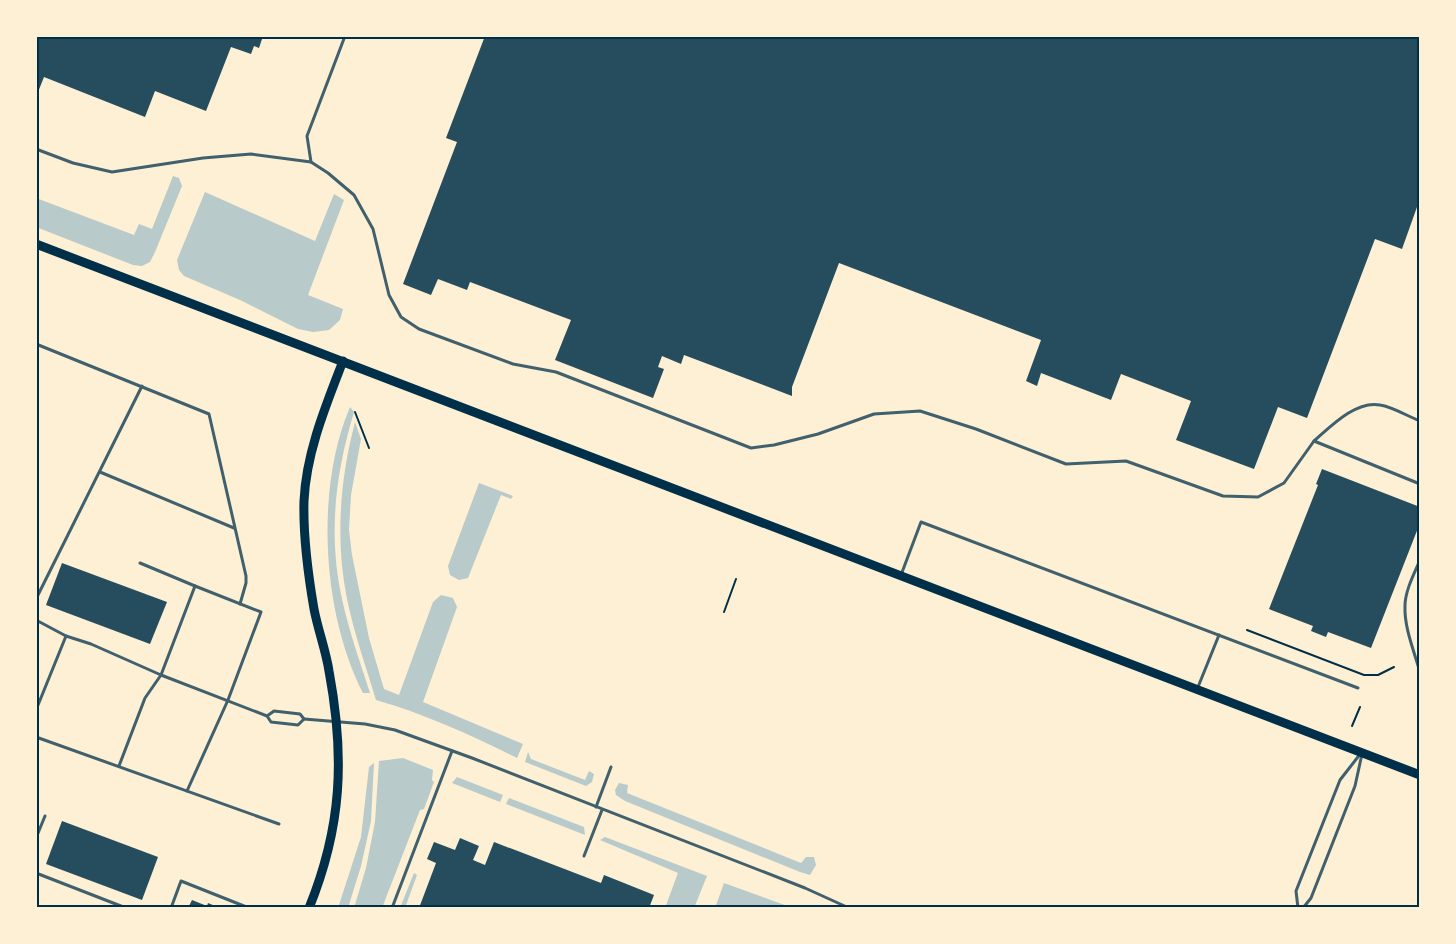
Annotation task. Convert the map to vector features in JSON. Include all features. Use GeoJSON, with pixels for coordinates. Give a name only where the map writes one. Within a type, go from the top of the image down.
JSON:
{"type":"FeatureCollection","features":[{"type":"Feature","properties":{"kind":"main road"},"geometry":{"type":"LineString","coordinates":[[36,244],[1420,775]]}},
{"type":"Feature","properties":{"kind":"main road"},"geometry":{"type":"LineString","coordinates":[[309,908],[334,828],[339,777],[337,721],[305,551],[304,499],[312,453],[343,361]]}},
{"type":"Feature","properties":{"kind":"lane"},"geometry":{"type":"LineString","coordinates":[[311,162],[307,136],[345,36]]}},
{"type":"Feature","properties":{"kind":"lane"},"geometry":{"type":"LineString","coordinates":[[36,149],[73,163],[112,172],[203,158],[251,154],[311,162],[354,195],[373,229],[389,295],[400,316],[419,329],[513,364],[556,372],[752,448],[818,434],[874,414],[920,411],[976,429],[1066,464],[1126,461],[1223,496],[1258,496],[1284,483],[1314,441],[1339,418],[1359,408],[1378,404],[1420,421]]}},
{"type":"Feature","properties":{"kind":"lane"},"geometry":{"type":"LineString","coordinates":[[36,344],[209,414],[236,528],[246,583],[240,604]]}},
{"type":"Feature","properties":{"kind":"lane"},"geometry":{"type":"LineString","coordinates":[[36,599],[142,386]]}},
{"type":"Feature","properties":{"kind":"lane"},"geometry":{"type":"LineString","coordinates":[[1314,441],[1420,484]]}},
{"type":"Feature","properties":{"kind":"lane"},"geometry":{"type":"LineString","coordinates":[[100,472],[236,528]]}},
{"type":"Feature","properties":{"kind":"lane"},"geometry":{"type":"LineString","coordinates":[[900,576],[921,522],[1358,687]]}},
{"type":"Feature","properties":{"kind":"lane"},"geometry":{"type":"LineString","coordinates":[[1420,560],[1405,606],[1410,637],[1420,672]]}},
{"type":"Feature","properties":{"kind":"lane"},"geometry":{"type":"LineString","coordinates":[[140,563],[261,612],[228,700],[187,791]]}},
{"type":"Feature","properties":{"kind":"lane"},"geometry":{"type":"LineString","coordinates":[[119,766],[145,698],[161,675],[195,586]]}},
{"type":"Feature","properties":{"kind":"lane"},"geometry":{"type":"LineString","coordinates":[[36,620],[66,636],[91,644],[161,675],[267,716],[271,722],[298,725],[304,719]]}},
{"type":"Feature","properties":{"kind":"lane"},"geometry":{"type":"LineString","coordinates":[[1198,689],[1219,634]]}},
{"type":"Feature","properties":{"kind":"lane"},"geometry":{"type":"LineString","coordinates":[[36,710],[66,636]]}},
{"type":"Feature","properties":{"kind":"lane"},"geometry":{"type":"LineString","coordinates":[[267,716],[274,711],[300,714],[304,719],[365,724],[395,730],[805,888],[849,908]]}},
{"type":"Feature","properties":{"kind":"lane"},"geometry":{"type":"LineString","coordinates":[[36,737],[279,824]]}},
{"type":"Feature","properties":{"kind":"lane"},"geometry":{"type":"LineString","coordinates":[[392,908],[452,751]]}},
{"type":"Feature","properties":{"kind":"lane"},"geometry":{"type":"LineString","coordinates":[[1299,908],[1296,891],[1340,780],[1362,752]]}},
{"type":"Feature","properties":{"kind":"lane"},"geometry":{"type":"LineString","coordinates":[[1303,908],[1311,898],[1356,786],[1362,752]]}},
{"type":"Feature","properties":{"kind":"lane"},"geometry":{"type":"LineString","coordinates":[[596,807],[611,767]]}},
{"type":"Feature","properties":{"kind":"lane"},"geometry":{"type":"LineString","coordinates":[[584,856],[602,809]]}},
{"type":"Feature","properties":{"kind":"lane"},"geometry":{"type":"LineString","coordinates":[[36,838],[45,816]]}},
{"type":"Feature","properties":{"kind":"lane"},"geometry":{"type":"LineString","coordinates":[[36,873],[126,908]]}},
{"type":"Feature","properties":{"kind":"lane"},"geometry":{"type":"LineString","coordinates":[[171,908],[181,881],[249,908]]}},
{"type":"Feature","properties":{"kind":"path"},"geometry":{"type":"LineString","coordinates":[[356,412],[369,448]]}},
{"type":"Feature","properties":{"kind":"path"},"geometry":{"type":"LineString","coordinates":[[724,612],[736,579]]}},
{"type":"Feature","properties":{"kind":"path"},"geometry":{"type":"LineString","coordinates":[[1247,630],[1364,675],[1378,675],[1394,668]]}},
{"type":"Feature","properties":{"kind":"path"},"geometry":{"type":"LineString","coordinates":[[1352,726],[1360,707]]}},
{"type":"Feature","properties":{"kind":"shaded area"},"geometry":{"type":"Polygon","coordinates":[[[173,176],[179,178],[182,186],[150,262],[142,266],[133,265],[36,227],[36,198],[134,235],[139,224],[152,229],[173,176]]]}},
{"type":"Feature","properties":{"kind":"shaded area"},"geometry":{"type":"Polygon","coordinates":[[[205,192],[315,241],[334,194],[344,200],[308,295],[343,309],[340,320],[329,330],[313,332],[298,329],[240,300],[184,276],[179,270],[177,260],[205,192]]]}},
{"type":"Feature","properties":{"kind":"shaded area"},"geometry":{"type":"Polygon","coordinates":[[[350,407],[354,412],[338,482],[335,552],[345,611],[370,693],[363,693],[349,661],[339,626],[328,551],[328,512],[332,475],[339,440],[350,407]]]}},
{"type":"Feature","properties":{"kind":"shaded area"},"geometry":{"type":"Polygon","coordinates":[[[355,422],[361,439],[351,495],[349,530],[369,638],[384,689],[399,695],[433,602],[441,595],[453,598],[457,607],[423,702],[523,744],[517,758],[448,726],[376,700],[350,612],[341,554],[343,488],[355,422]]]}},
{"type":"Feature","properties":{"kind":"shaded area"},"geometry":{"type":"Polygon","coordinates":[[[479,483],[513,496],[511,499],[501,495],[468,578],[459,580],[450,575],[448,566],[479,483]]]}},
{"type":"Feature","properties":{"kind":"shaded area"},"geometry":{"type":"Polygon","coordinates":[[[528,752],[531,759],[585,780],[589,771],[594,774],[592,782],[586,786],[525,762],[528,752]]]}},
{"type":"Feature","properties":{"kind":"shaded area"},"geometry":{"type":"Polygon","coordinates":[[[403,758],[433,770],[432,780],[434,782],[424,809],[420,810],[382,908],[354,908],[366,868],[375,822],[379,761],[403,758]]]}},
{"type":"Feature","properties":{"kind":"shaded area"},"geometry":{"type":"Polygon","coordinates":[[[374,763],[371,821],[361,866],[348,908],[338,908],[361,837],[369,767],[374,763]]]}},
{"type":"Feature","properties":{"kind":"shaded area"},"geometry":{"type":"Polygon","coordinates":[[[457,777],[503,795],[500,802],[452,783],[457,777]]]}},
{"type":"Feature","properties":{"kind":"shaded area"},"geometry":{"type":"Polygon","coordinates":[[[619,783],[628,785],[627,793],[801,863],[806,857],[814,857],[816,865],[810,875],[800,872],[625,801],[616,795],[615,790],[619,783]]]}},
{"type":"Feature","properties":{"kind":"shaded area"},"geometry":{"type":"Polygon","coordinates":[[[509,798],[584,827],[585,835],[506,804],[509,798]]]}},
{"type":"Feature","properties":{"kind":"shaded area"},"geometry":{"type":"Polygon","coordinates":[[[605,837],[707,876],[694,908],[665,908],[678,873],[600,840],[605,837]]]}},
{"type":"Feature","properties":{"kind":"shaded area"},"geometry":{"type":"Polygon","coordinates":[[[414,873],[417,875],[405,908],[400,908],[414,873]]]}},
{"type":"Feature","properties":{"kind":"shaded area"},"geometry":{"type":"Polygon","coordinates":[[[724,883],[793,908],[715,908],[724,883]]]}},
{"type":"Feature","properties":{"kind":"building"},"geometry":{"type":"Polygon","coordinates":[[[36,36],[263,36],[259,48],[254,46],[251,54],[231,47],[206,111],[155,91],[145,117],[44,77],[36,97],[36,36]]]}},
{"type":"Feature","properties":{"kind":"building"},"geometry":{"type":"Polygon","coordinates":[[[485,36],[1420,36],[1420,208],[1417,207],[1402,249],[1375,239],[1307,418],[1278,407],[1254,469],[1176,440],[1191,401],[1121,374],[1111,400],[1041,373],[1037,386],[1026,381],[1041,340],[839,263],[792,387],[792,396],[684,355],[681,364],[662,356],[658,367],[664,369],[653,398],[555,360],[571,320],[470,282],[467,290],[438,279],[431,295],[403,284],[457,142],[446,138],[485,36]]]}},
{"type":"Feature","properties":{"kind":"building"},"geometry":{"type":"Polygon","coordinates":[[[1322,469],[1420,507],[1420,523],[1371,648],[1328,632],[1326,637],[1311,631],[1313,626],[1269,609],[1318,485],[1316,484],[1322,469]]]}},
{"type":"Feature","properties":{"kind":"building"},"geometry":{"type":"Polygon","coordinates":[[[62,563],[167,602],[150,644],[46,605],[62,563]]]}},
{"type":"Feature","properties":{"kind":"building"},"geometry":{"type":"Polygon","coordinates":[[[62,821],[158,857],[142,900],[46,864],[62,821]]]}},
{"type":"Feature","properties":{"kind":"building"},"geometry":{"type":"Polygon","coordinates":[[[460,838],[479,846],[473,860],[485,865],[494,842],[601,883],[604,875],[654,895],[649,908],[419,908],[436,863],[427,859],[434,842],[455,850],[460,838]]]}},
{"type":"Feature","properties":{"kind":"building"},"geometry":{"type":"Polygon","coordinates":[[[192,900],[207,906],[208,903],[220,908],[188,908],[192,900]]]}}]}
